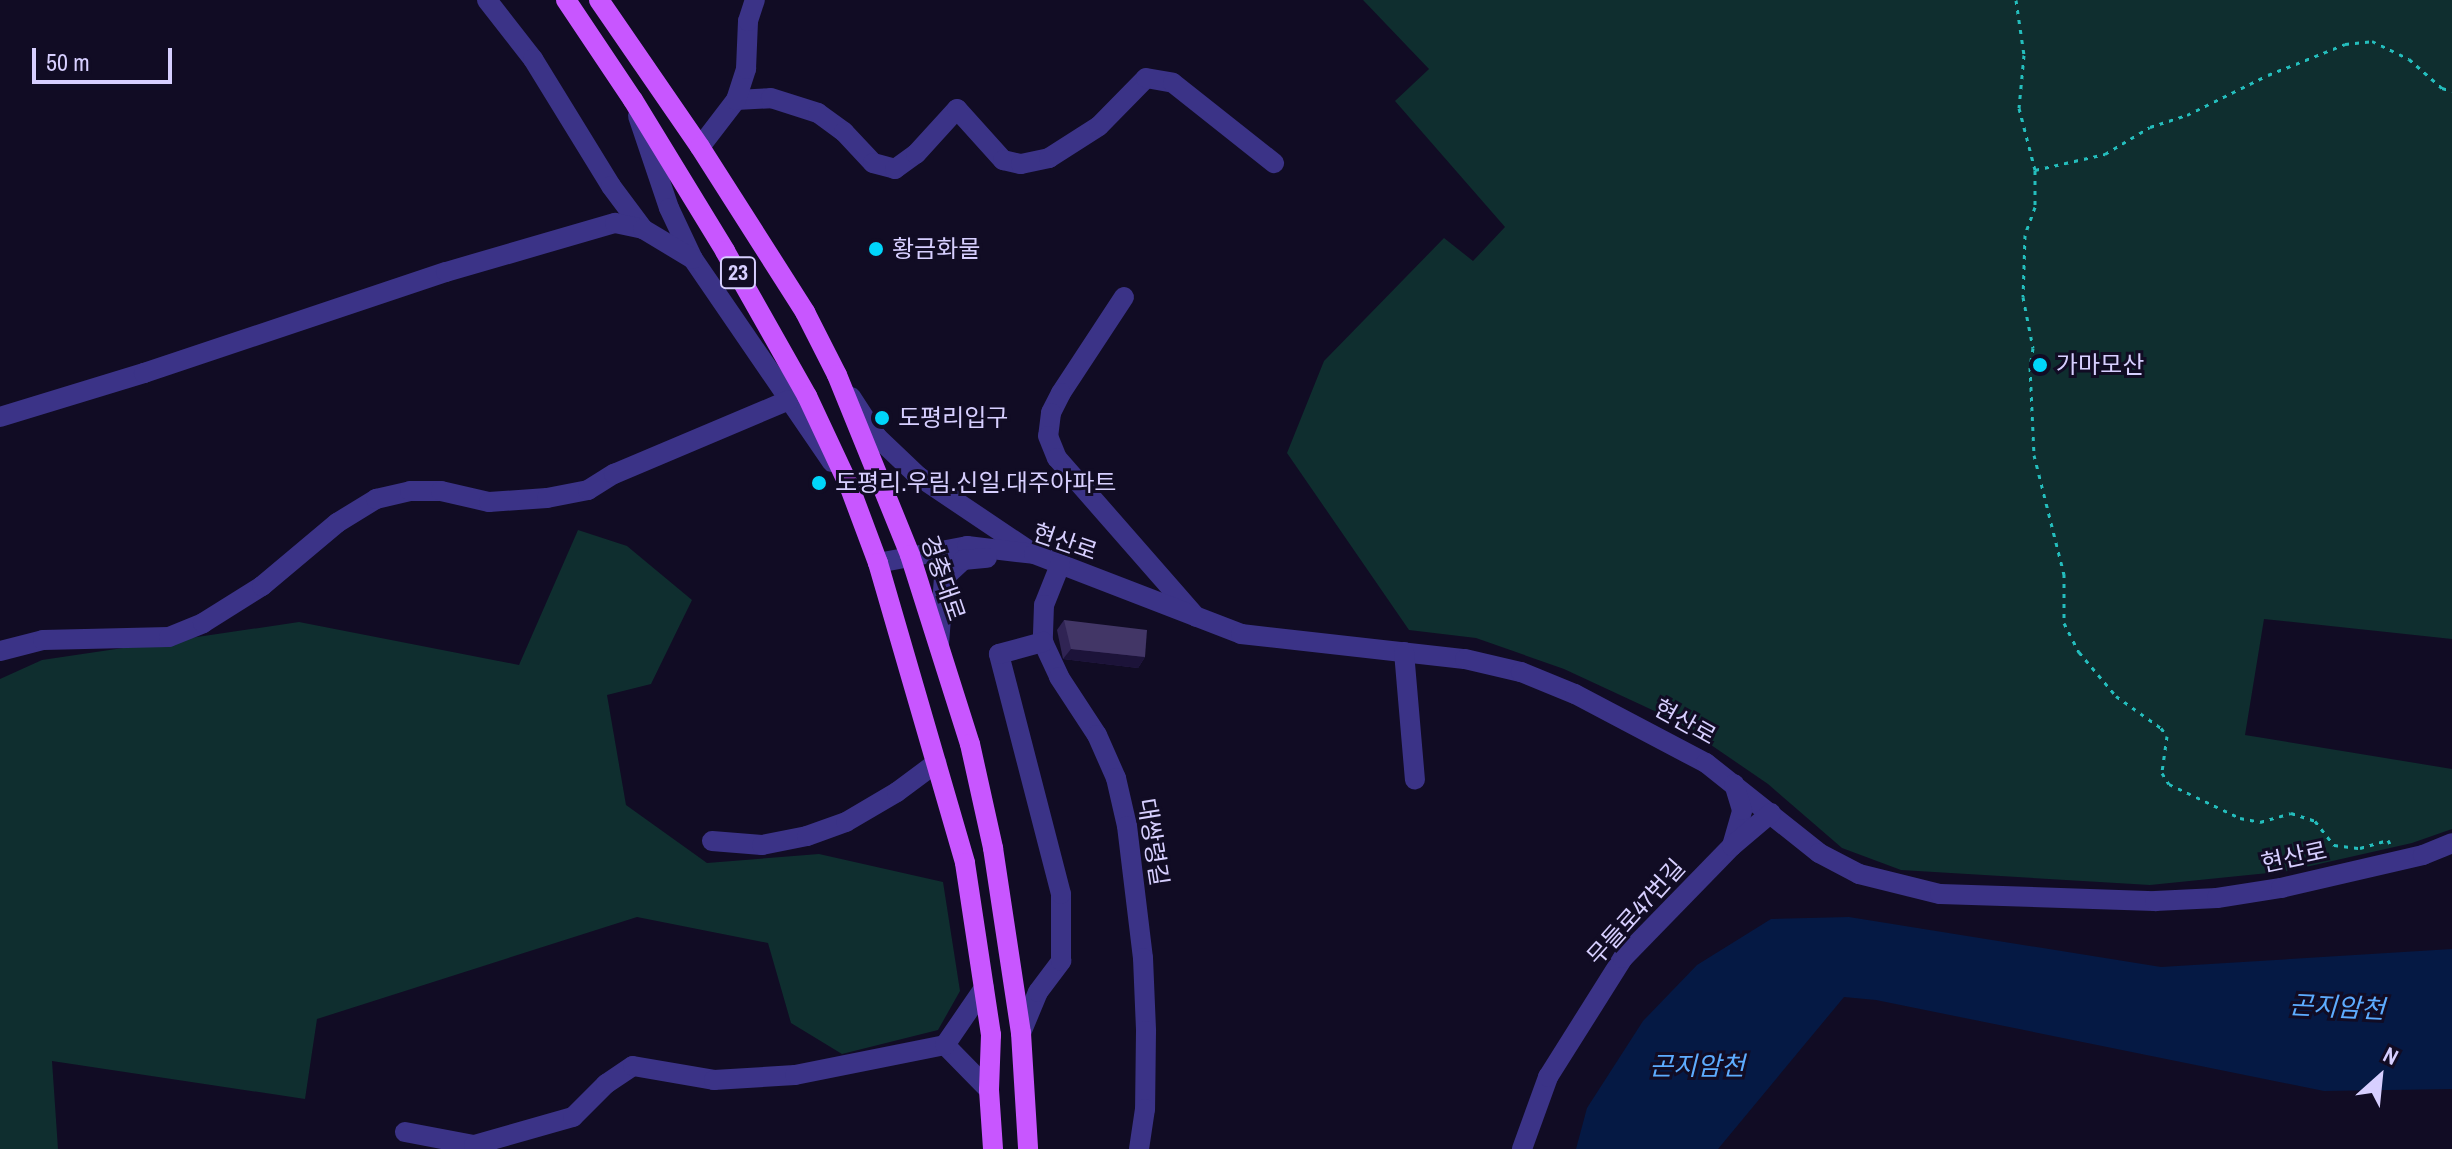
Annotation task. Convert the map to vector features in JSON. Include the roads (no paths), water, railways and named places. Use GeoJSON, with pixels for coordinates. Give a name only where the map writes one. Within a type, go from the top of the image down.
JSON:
{"type":"FeatureCollection","features":[{"type":"Feature","properties":{"kind":"main road","name":"23"},"geometry":{"type":"LineString","coordinates":[[566,0],[633,100],[725,251],[807,396],[850,488],[878,563],[965,863],[991,1035],[989,1090],[993,1149]]}},
{"type":"Feature","properties":{"kind":"main road","name":"경충대로"},"geometry":{"type":"LineString","coordinates":[[599,0],[700,147],[805,312],[837,375],[910,555],[970,744],[993,848],[1021,1033],[1028,1149]]}},
{"type":"Feature","properties":{"kind":"street"},"geometry":{"type":"LineString","coordinates":[[487,0],[533,59],[611,186],[643,229]]}},
{"type":"Feature","properties":{"kind":"street"},"geometry":{"type":"LineString","coordinates":[[700,147],[736,100],[746,69],[748,21],[755,0]]}},
{"type":"Feature","properties":{"kind":"street"},"geometry":{"type":"LineString","coordinates":[[736,100],[771,98],[818,113],[873,163],[895,169],[916,154],[957,109],[1003,160],[1021,164],[1049,158],[1099,126],[1146,78],[1173,83],[1274,163]]}},
{"type":"Feature","properties":{"kind":"street"},"geometry":{"type":"LineString","coordinates":[[633,100],[669,208],[693,259],[850,488]]}},
{"type":"Feature","properties":{"kind":"street"},"geometry":{"type":"LineString","coordinates":[[0,417],[615,223],[643,229],[693,259]]}},
{"type":"Feature","properties":{"kind":"street"},"geometry":{"type":"LineString","coordinates":[[1124,297],[1061,393],[1051,413],[1048,436],[1057,458],[1198,620]]}},
{"type":"Feature","properties":{"kind":"street"},"geometry":{"type":"LineString","coordinates":[[837,375],[877,437],[918,476],[1034,554]]}},
{"type":"Feature","properties":{"kind":"street"},"geometry":{"type":"LineString","coordinates":[[0,651],[43,640],[169,637],[203,623],[262,586],[337,523],[376,499],[410,491],[441,491],[489,502],[547,498],[588,490],[614,474],[789,400]]}},
{"type":"Feature","properties":{"kind":"street","name":"현산로"},"geometry":{"type":"LineString","coordinates":[[878,563],[967,546],[1034,554],[1198,620],[1241,634],[1465,659],[1521,672],[1650,731],[1706,763],[1805,842],[1859,874],[1940,894],[2155,901],[2217,898],[2281,888],[2398,861],[2452,843]]}},
{"type":"Feature","properties":{"kind":"street"},"geometry":{"type":"LineString","coordinates":[[939,647],[944,578],[963,560],[1034,554]]}},
{"type":"Feature","properties":{"kind":"street","name":"대쌍령길"},"geometry":{"type":"LineString","coordinates":[[1060,565],[1044,605],[1043,642],[1059,677],[1097,735],[1116,778],[1127,826],[1143,958],[1146,1031],[1145,1109],[1139,1149]]}},
{"type":"Feature","properties":{"kind":"street"},"geometry":{"type":"LineString","coordinates":[[1021,1033],[1038,992],[1061,961],[1061,894],[999,654],[1043,642]]}},
{"type":"Feature","properties":{"kind":"street"},"geometry":{"type":"LineString","coordinates":[[1404,652],[1415,780]]}},
{"type":"Feature","properties":{"kind":"street"},"geometry":{"type":"LineString","coordinates":[[712,841],[762,845],[807,836],[846,822],[897,792],[936,763]]}},
{"type":"Feature","properties":{"kind":"street"},"geometry":{"type":"LineString","coordinates":[[1732,846],[1742,810],[1734,784]]}},
{"type":"Feature","properties":{"kind":"street","name":"무들로47번길"},"geometry":{"type":"LineString","coordinates":[[1522,1149],[1548,1077],[1623,958],[1732,846],[1771,813]]}},
{"type":"Feature","properties":{"kind":"street"},"geometry":{"type":"LineString","coordinates":[[1732,846],[1765,835],[1805,842]]}},
{"type":"Feature","properties":{"kind":"street"},"geometry":{"type":"LineString","coordinates":[[405,1132],[474,1145],[573,1117],[606,1084],[633,1066],[714,1080],[795,1075],[945,1045],[984,988]]}},
{"type":"Feature","properties":{"kind":"street"},"geometry":{"type":"LineString","coordinates":[[945,1045],[989,1090]]}},
{"type":"Feature","properties":{"kind":"water","name":"곤지암천"},"geometry":{"type":"Polygon","coordinates":[[[1849,917],[2161,967],[2452,949],[2452,1089],[2324,1091],[1876,1000],[1844,997],[1718,1149],[1576,1149],[1587,1108],[1643,1021],[1697,965],[1771,919],[1849,917]]]}},
{"type":"Feature","properties":{"kind":"place","name":"황금화물"},"geometry":{"type":"Point","coordinates":[876,249]}},
{"type":"Feature","properties":{"kind":"place","name":"가마모산"},"geometry":{"type":"Point","coordinates":[2040,365]}},
{"type":"Feature","properties":{"kind":"place","name":"도평리입구"},"geometry":{"type":"Point","coordinates":[882,418]}},
{"type":"Feature","properties":{"kind":"place","name":"도평리.우림.신일.대주아파트"},"geometry":{"type":"Point","coordinates":[819,483]}}]}
